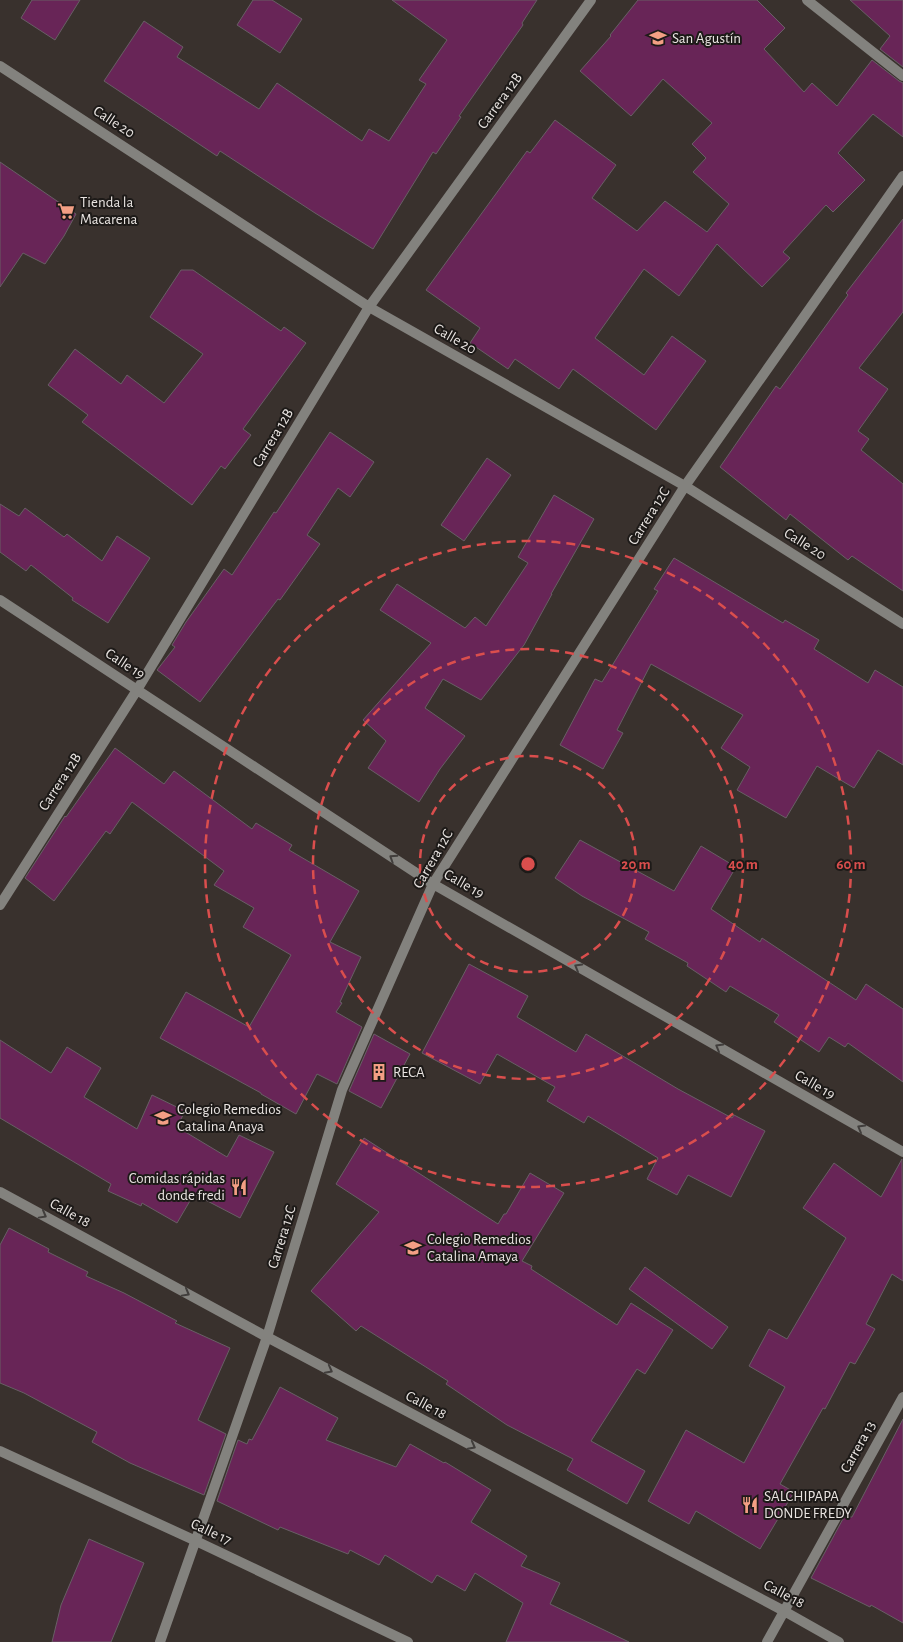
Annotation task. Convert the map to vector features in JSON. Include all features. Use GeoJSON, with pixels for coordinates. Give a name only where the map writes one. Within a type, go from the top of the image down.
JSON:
{"type":"FeatureCollection","features":[{"type":"Feature","properties":{"kind":"street","name":"Carrera 12B"},"geometry":{"type":"LineString","coordinates":[[0,905],[137,690],[369,307],[591,0]]}},
{"type":"Feature","properties":{"kind":"street"},"geometry":{"type":"LineString","coordinates":[[807,0],[903,76]]}},
{"type":"Feature","properties":{"kind":"street","name":"Calle 20"},"geometry":{"type":"LineString","coordinates":[[0,66],[369,307],[685,486],[903,624]]}},
{"type":"Feature","properties":{"kind":"street","name":"Carrera 12C"},"geometry":{"type":"LineString","coordinates":[[160,1642],[267,1337],[342,1090],[433,884],[685,486],[903,176]]}},
{"type":"Feature","properties":{"kind":"street","name":"Calle 19"},"geometry":{"type":"LineString","coordinates":[[0,600],[433,884],[903,1152]]}},
{"type":"Feature","properties":{"kind":"street","name":"Calle 18"},"geometry":{"type":"LineString","coordinates":[[0,1192],[267,1337],[839,1642]]}},
{"type":"Feature","properties":{"kind":"street","name":"Carrera 13"},"geometry":{"type":"LineString","coordinates":[[767,1642],[903,1397]]}},
{"type":"Feature","properties":{"kind":"street","name":"Calle 17"},"geometry":{"type":"LineString","coordinates":[[0,1451],[196,1541],[408,1642]]}},
{"type":"Feature","properties":{"kind":"building"},"geometry":{"type":"Polygon","coordinates":[[[32,0],[80,0],[55,40],[21,18],[32,0]]]}},
{"type":"Feature","properties":{"kind":"building"},"geometry":{"type":"Polygon","coordinates":[[[253,0],[272,0],[302,19],[280,53],[237,25],[253,0]]]}},
{"type":"Feature","properties":{"kind":"building"},"geometry":{"type":"Polygon","coordinates":[[[392,0],[537,0],[522,23],[523,25],[459,116],[461,117],[436,154],[433,152],[373,249],[220,151],[217,156],[104,81],[144,21],[183,47],[177,57],[259,109],[277,83],[362,141],[369,129],[389,141],[426,84],[419,80],[447,40],[392,0]]]}},
{"type":"Feature","properties":{"kind":"building"},"geometry":{"type":"Polygon","coordinates":[[[638,0],[757,0],[785,28],[764,49],[804,92],[812,83],[837,106],[872,60],[903,83],[903,137],[873,114],[838,153],[865,180],[833,212],[826,205],[783,252],[790,258],[762,287],[717,244],[679,296],[644,269],[595,338],[644,375],[672,336],[706,361],[656,430],[573,369],[559,389],[515,359],[508,369],[470,343],[480,328],[426,290],[527,151],[530,153],[555,120],[616,165],[592,198],[637,231],[665,201],[707,232],[729,204],[693,172],[706,158],[692,144],[712,123],[663,79],[631,116],[580,71],[611,36],[638,0]]]}},
{"type":"Feature","properties":{"kind":"building"},"geometry":{"type":"Polygon","coordinates":[[[850,0],[903,0],[903,67],[880,49],[890,36],[850,0]]]}},
{"type":"Feature","properties":{"kind":"building"},"geometry":{"type":"Polygon","coordinates":[[[0,162],[76,214],[45,264],[23,253],[0,287],[0,162]]]}},
{"type":"Feature","properties":{"kind":"building"},"geometry":{"type":"Polygon","coordinates":[[[903,219],[903,312],[859,368],[888,389],[858,431],[869,439],[861,450],[903,484],[903,591],[852,556],[848,560],[790,514],[786,520],[720,467],[776,386],[780,389],[848,295],[846,293],[903,219]]]}},
{"type":"Feature","properties":{"kind":"building"},"geometry":{"type":"Polygon","coordinates":[[[181,270],[193,270],[281,331],[284,327],[306,343],[243,429],[251,435],[225,469],[221,466],[192,505],[82,422],[88,415],[48,385],[75,349],[121,384],[127,375],[164,403],[203,354],[150,317],[181,270]]]}},
{"type":"Feature","properties":{"kind":"building"},"geometry":{"type":"Polygon","coordinates":[[[330,432],[374,462],[350,497],[338,488],[307,535],[320,544],[280,600],[278,599],[200,702],[157,670],[175,647],[172,645],[186,622],[224,569],[232,575],[330,432]]]}},
{"type":"Feature","properties":{"kind":"building"},"geometry":{"type":"Polygon","coordinates":[[[487,458],[511,475],[464,541],[441,525],[487,458]]]}},
{"type":"Feature","properties":{"kind":"building"},"geometry":{"type":"Polygon","coordinates":[[[554,495],[594,519],[524,645],[481,700],[443,679],[425,708],[465,736],[440,769],[419,802],[368,768],[386,741],[363,720],[431,643],[380,610],[397,584],[465,628],[475,617],[486,626],[528,563],[518,557],[554,495]]]}},
{"type":"Feature","properties":{"kind":"building"},"geometry":{"type":"Polygon","coordinates":[[[0,504],[19,516],[25,508],[64,537],[67,534],[102,561],[117,536],[150,558],[108,623],[72,600],[73,598],[31,565],[26,571],[0,552],[0,504]]]}},
{"type":"Feature","properties":{"kind":"building"},"geometry":{"type":"Polygon","coordinates":[[[674,558],[783,623],[785,620],[819,640],[814,649],[868,683],[875,670],[903,687],[903,765],[878,750],[854,788],[817,766],[786,818],[737,790],[750,767],[721,748],[743,715],[651,664],[617,730],[623,733],[603,769],[560,745],[595,679],[602,682],[658,591],[654,589],[674,558]]]}},
{"type":"Feature","properties":{"kind":"building"},"geometry":{"type":"Polygon","coordinates":[[[115,748],[164,784],[174,771],[252,829],[256,823],[292,845],[289,850],[359,891],[330,942],[361,957],[340,1002],[342,1003],[336,1012],[362,1027],[337,1084],[317,1074],[296,1114],[160,1038],[186,992],[249,1027],[291,955],[243,927],[254,908],[214,885],[224,871],[132,802],[110,834],[106,831],[54,901],[25,878],[65,816],[115,748]]]}},
{"type":"Feature","properties":{"kind":"building"},"geometry":{"type":"Polygon","coordinates":[[[580,840],[674,891],[701,846],[736,867],[711,909],[760,942],[762,938],[856,1000],[866,984],[903,1009],[903,1082],[848,1043],[845,1047],[829,1037],[819,1052],[774,1022],[779,1015],[730,986],[726,992],[687,966],[688,963],[645,939],[649,932],[582,896],[555,878],[580,840]]]}},
{"type":"Feature","properties":{"kind":"building"},"geometry":{"type":"Polygon","coordinates":[[[469,964],[528,996],[517,1017],[576,1052],[586,1034],[678,1089],[732,1118],[734,1115],[765,1131],[731,1197],[688,1175],[677,1195],[647,1179],[658,1158],[588,1116],[584,1123],[547,1101],[555,1087],[497,1054],[480,1084],[422,1053],[469,964]]]}},
{"type":"Feature","properties":{"kind":"building","name":"RECA"},"geometry":{"type":"Polygon","coordinates":[[[374,1034],[410,1054],[381,1108],[349,1091],[374,1034]]]}},
{"type":"Feature","properties":{"kind":"building"},"geometry":{"type":"Polygon","coordinates":[[[0,1040],[51,1073],[67,1047],[101,1068],[84,1097],[137,1129],[152,1095],[185,1111],[177,1127],[227,1157],[239,1135],[274,1152],[240,1218],[194,1194],[177,1223],[142,1203],[141,1206],[108,1191],[111,1184],[0,1118],[0,1040]]]}},
{"type":"Feature","properties":{"kind":"building"},"geometry":{"type":"Polygon","coordinates":[[[364,1138],[498,1224],[530,1173],[564,1193],[522,1261],[532,1266],[531,1269],[617,1325],[631,1303],[673,1330],[645,1374],[637,1369],[591,1441],[645,1471],[627,1504],[567,1470],[573,1459],[507,1425],[446,1384],[448,1381],[361,1326],[356,1331],[311,1291],[379,1212],[336,1184],[364,1138]]]}},
{"type":"Feature","properties":{"kind":"building"},"geometry":{"type":"Polygon","coordinates":[[[902,1159],[903,1281],[892,1274],[866,1324],[875,1329],[855,1364],[850,1362],[825,1409],[823,1408],[780,1484],[794,1492],[760,1549],[696,1511],[689,1524],[648,1501],[686,1430],[744,1463],[785,1387],[749,1366],[769,1329],[787,1339],[846,1238],[803,1208],[834,1163],[881,1197],[902,1159]]]}},
{"type":"Feature","properties":{"kind":"building"},"geometry":{"type":"Polygon","coordinates":[[[9,1228],[49,1249],[48,1252],[88,1272],[86,1276],[124,1293],[177,1321],[175,1323],[230,1348],[198,1420],[226,1434],[204,1495],[130,1463],[92,1442],[97,1432],[24,1393],[0,1383],[0,1245],[9,1228]]]}},
{"type":"Feature","properties":{"kind":"building"},"geometry":{"type":"Polygon","coordinates":[[[645,1267],[728,1327],[712,1349],[629,1289],[645,1267]]]}},
{"type":"Feature","properties":{"kind":"building"},"geometry":{"type":"Polygon","coordinates":[[[280,1387],[338,1418],[326,1440],[396,1467],[410,1444],[445,1462],[491,1490],[471,1522],[527,1556],[521,1566],[560,1583],[550,1604],[629,1642],[506,1642],[523,1603],[475,1573],[465,1591],[437,1575],[432,1583],[385,1555],[379,1565],[350,1550],[348,1554],[280,1527],[278,1530],[217,1501],[238,1440],[247,1444],[249,1439],[252,1440],[280,1387]]]}},
{"type":"Feature","properties":{"kind":"building"},"geometry":{"type":"Polygon","coordinates":[[[903,1419],[903,1623],[871,1605],[870,1607],[811,1578],[844,1517],[852,1517],[903,1419]]]}},
{"type":"Feature","properties":{"kind":"building"},"geometry":{"type":"Polygon","coordinates":[[[89,1539],[144,1563],[111,1642],[52,1642],[61,1605],[89,1539]]]}},
{"type":"Feature","properties":{"kind":"place","name":"San Agustín"},"geometry":{"type":"Point","coordinates":[658,38]}},
{"type":"Feature","properties":{"kind":"place","name":"Tienda la Macarena"},"geometry":{"type":"Point","coordinates":[66,211]}},
{"type":"Feature","properties":{"kind":"place","name":"RECA"},"geometry":{"type":"Point","coordinates":[379,1072]}},
{"type":"Feature","properties":{"kind":"place","name":"Colegio Remedios Catalina Anaya"},"geometry":{"type":"Point","coordinates":[163,1118]}},
{"type":"Feature","properties":{"kind":"place","name":"Comidas rápidas donde fredi"},"geometry":{"type":"Point","coordinates":[239,1187]}},
{"type":"Feature","properties":{"kind":"place","name":"Colegio Remedios Catalina Amaya"},"geometry":{"type":"Point","coordinates":[413,1248]}},
{"type":"Feature","properties":{"kind":"place","name":"SALCHIPAPA DONDE FREDY"},"geometry":{"type":"Point","coordinates":[750,1505]}}]}
